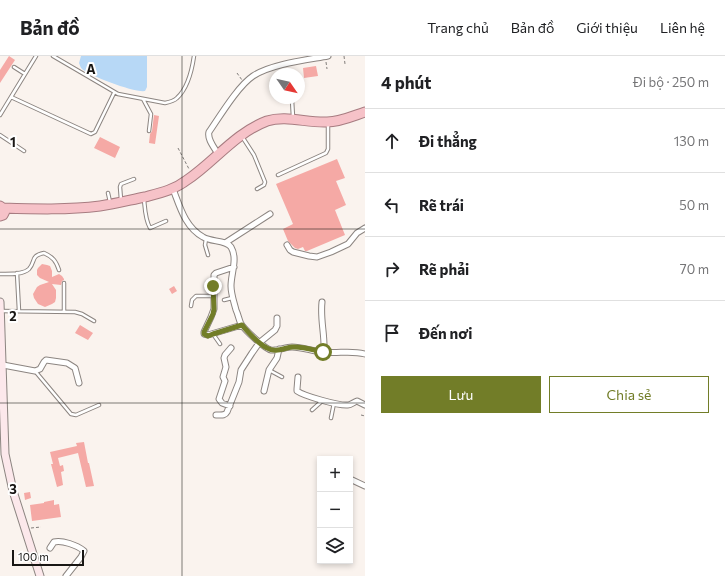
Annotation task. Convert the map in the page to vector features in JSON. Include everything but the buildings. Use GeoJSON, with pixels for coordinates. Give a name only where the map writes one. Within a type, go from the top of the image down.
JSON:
{"type":"FeatureCollection","features":[{"type":"Feature","properties":{"kind":"highway"},"geometry":{"type":"LineString","coordinates":[[1,210],[100,206],[144,197],[173,189],[192,176],[242,136],[256,126],[268,121],[276,119],[336,122],[365,112]]}},
{"type":"Feature","properties":{"kind":"main road"},"geometry":{"type":"LineString","coordinates":[[0,302],[5,454],[13,491],[40,576]]}},
{"type":"Feature","properties":{"kind":"street"},"geometry":{"type":"LineString","coordinates":[[218,154],[209,138],[209,132],[245,83],[253,76],[270,68],[324,56]]}},
{"type":"Feature","properties":{"kind":"street"},"geometry":{"type":"LineString","coordinates":[[173,189],[186,220],[195,231],[209,240],[230,245],[234,255],[234,267],[231,283],[232,298],[242,325],[260,343],[270,350],[292,347],[324,352],[355,352],[365,354]]}},
{"type":"Feature","properties":{"kind":"street"},"geometry":{"type":"LineString","coordinates":[[225,243],[270,214]]}},
{"type":"Feature","properties":{"kind":"street"},"geometry":{"type":"LineString","coordinates":[[287,245],[293,252],[317,257],[348,244],[357,233],[365,228]]}},
{"type":"Feature","properties":{"kind":"street"},"geometry":{"type":"LineString","coordinates":[[234,267],[214,275],[214,309],[204,332],[206,335],[213,334],[242,325]]}},
{"type":"Feature","properties":{"kind":"street"},"geometry":{"type":"LineString","coordinates":[[322,302],[321,317],[324,352]]}},
{"type":"Feature","properties":{"kind":"street"},"geometry":{"type":"LineString","coordinates":[[216,415],[226,414],[239,382],[241,370],[260,343],[275,330],[277,326],[277,318]]}},
{"type":"Feature","properties":{"kind":"street"},"geometry":{"type":"LineString","coordinates":[[230,406],[223,404],[219,399],[225,381],[223,377],[226,367],[224,358],[231,348]]}},
{"type":"Feature","properties":{"kind":"street"},"geometry":{"type":"LineString","coordinates":[[264,391],[269,370],[277,358],[279,349]]}},
{"type":"Feature","properties":{"kind":"street"},"geometry":{"type":"LineString","coordinates":[[2,366],[35,371],[40,369],[46,360],[67,363],[75,368],[79,383]]}},
{"type":"Feature","properties":{"kind":"street"},"geometry":{"type":"LineString","coordinates":[[298,377],[297,391],[301,393],[334,403],[349,405],[357,401],[365,405]]}},
{"type":"Feature","properties":{"kind":"street"},"geometry":{"type":"LineString","coordinates":[[353,480],[365,486]]}},
{"type":"Feature","properties":{"kind":"street"},"geometry":{"type":"LineString","coordinates":[[50,548],[54,542],[59,542],[84,550],[81,557],[66,576]]}},
{"type":"Feature","properties":{"kind":"lane"},"geometry":{"type":"LineString","coordinates":[[0,113],[36,56]]}},
{"type":"Feature","properties":{"kind":"lane"},"geometry":{"type":"LineString","coordinates":[[53,56],[114,93],[165,103],[178,98],[187,84],[193,66],[194,56]]}},
{"type":"Feature","properties":{"kind":"lane"},"geometry":{"type":"LineString","coordinates":[[14,67],[25,74]]}},
{"type":"Feature","properties":{"kind":"lane"},"geometry":{"type":"LineString","coordinates":[[11,97],[91,134],[95,132],[114,93]]}},
{"type":"Feature","properties":{"kind":"lane"},"geometry":{"type":"LineString","coordinates":[[142,99],[151,114],[149,131]]}},
{"type":"Feature","properties":{"kind":"lane"},"geometry":{"type":"LineString","coordinates":[[292,104],[293,120]]}},
{"type":"Feature","properties":{"kind":"lane"},"geometry":{"type":"LineString","coordinates":[[278,175],[326,153],[328,149],[328,122]]}},
{"type":"Feature","properties":{"kind":"lane"},"geometry":{"type":"LineString","coordinates":[[0,135],[24,152]]}},
{"type":"Feature","properties":{"kind":"lane"},"geometry":{"type":"LineString","coordinates":[[242,136],[254,155],[265,182],[264,185],[257,189]]}},
{"type":"Feature","properties":{"kind":"lane"},"geometry":{"type":"LineString","coordinates":[[121,202],[121,184],[134,179]]}},
{"type":"Feature","properties":{"kind":"lane"},"geometry":{"type":"LineString","coordinates":[[108,193],[110,204]]}},
{"type":"Feature","properties":{"kind":"lane"},"geometry":{"type":"LineString","coordinates":[[144,197],[146,216],[150,228],[166,221]]}},
{"type":"Feature","properties":{"kind":"lane"},"geometry":{"type":"LineString","coordinates":[[206,238],[205,246],[208,255]]}},
{"type":"Feature","properties":{"kind":"lane"},"geometry":{"type":"LineString","coordinates":[[0,274],[25,271],[28,269],[36,256],[44,253],[53,258],[59,270]]}},
{"type":"Feature","properties":{"kind":"lane"},"geometry":{"type":"LineString","coordinates":[[17,273],[19,311]]}},
{"type":"Feature","properties":{"kind":"lane"},"geometry":{"type":"LineString","coordinates":[[64,283],[64,312]]}},
{"type":"Feature","properties":{"kind":"lane"},"geometry":{"type":"LineString","coordinates":[[191,306],[192,300],[196,296],[214,296]]}},
{"type":"Feature","properties":{"kind":"lane"},"geometry":{"type":"LineString","coordinates":[[224,300],[232,298]]}},
{"type":"Feature","properties":{"kind":"lane"},"geometry":{"type":"LineString","coordinates":[[0,311],[75,312],[94,321]]}},
{"type":"Feature","properties":{"kind":"lane"},"geometry":{"type":"LineString","coordinates":[[213,334],[220,344]]}},
{"type":"Feature","properties":{"kind":"lane"},"geometry":{"type":"LineString","coordinates":[[269,370],[282,377]]}},
{"type":"Feature","properties":{"kind":"lane"},"geometry":{"type":"LineString","coordinates":[[35,371],[71,414],[76,415],[99,405]]}},
{"type":"Feature","properties":{"kind":"lane"},"geometry":{"type":"LineString","coordinates":[[312,410],[322,400]]}},
{"type":"Feature","properties":{"kind":"lane"},"geometry":{"type":"LineString","coordinates":[[331,418],[334,403]]}},
{"type":"Feature","properties":{"kind":"path"},"geometry":{"type":"LineString","coordinates":[[324,56],[327,69]]}},
{"type":"Feature","properties":{"kind":"path"},"geometry":{"type":"LineString","coordinates":[[344,56],[345,64]]}},
{"type":"Feature","properties":{"kind":"path"},"geometry":{"type":"LineString","coordinates":[[237,73],[245,83]]}},
{"type":"Feature","properties":{"kind":"path"},"geometry":{"type":"LineString","coordinates":[[178,148],[192,176]]}},
{"type":"Feature","properties":{"kind":"path"},"geometry":{"type":"LineString","coordinates":[[361,415],[365,416]]}},
{"type":"Feature","properties":{"kind":"path"},"geometry":{"type":"LineString","coordinates":[[25,528],[41,527]]}},
{"type":"Feature","properties":{"kind":"water"},"geometry":{"type":"Polygon","coordinates":[[[81,56],[147,56],[147,87],[145,91],[123,87],[103,80],[87,72],[81,68],[79,63],[81,56]]]}},
{"type":"Feature","properties":{"kind":"route"},"geometry":{"type":"LineString","coordinates":[[213,286],[214,309],[204,334],[208,336],[242,325],[260,343],[270,350],[292,347],[323,352]]}}]}
